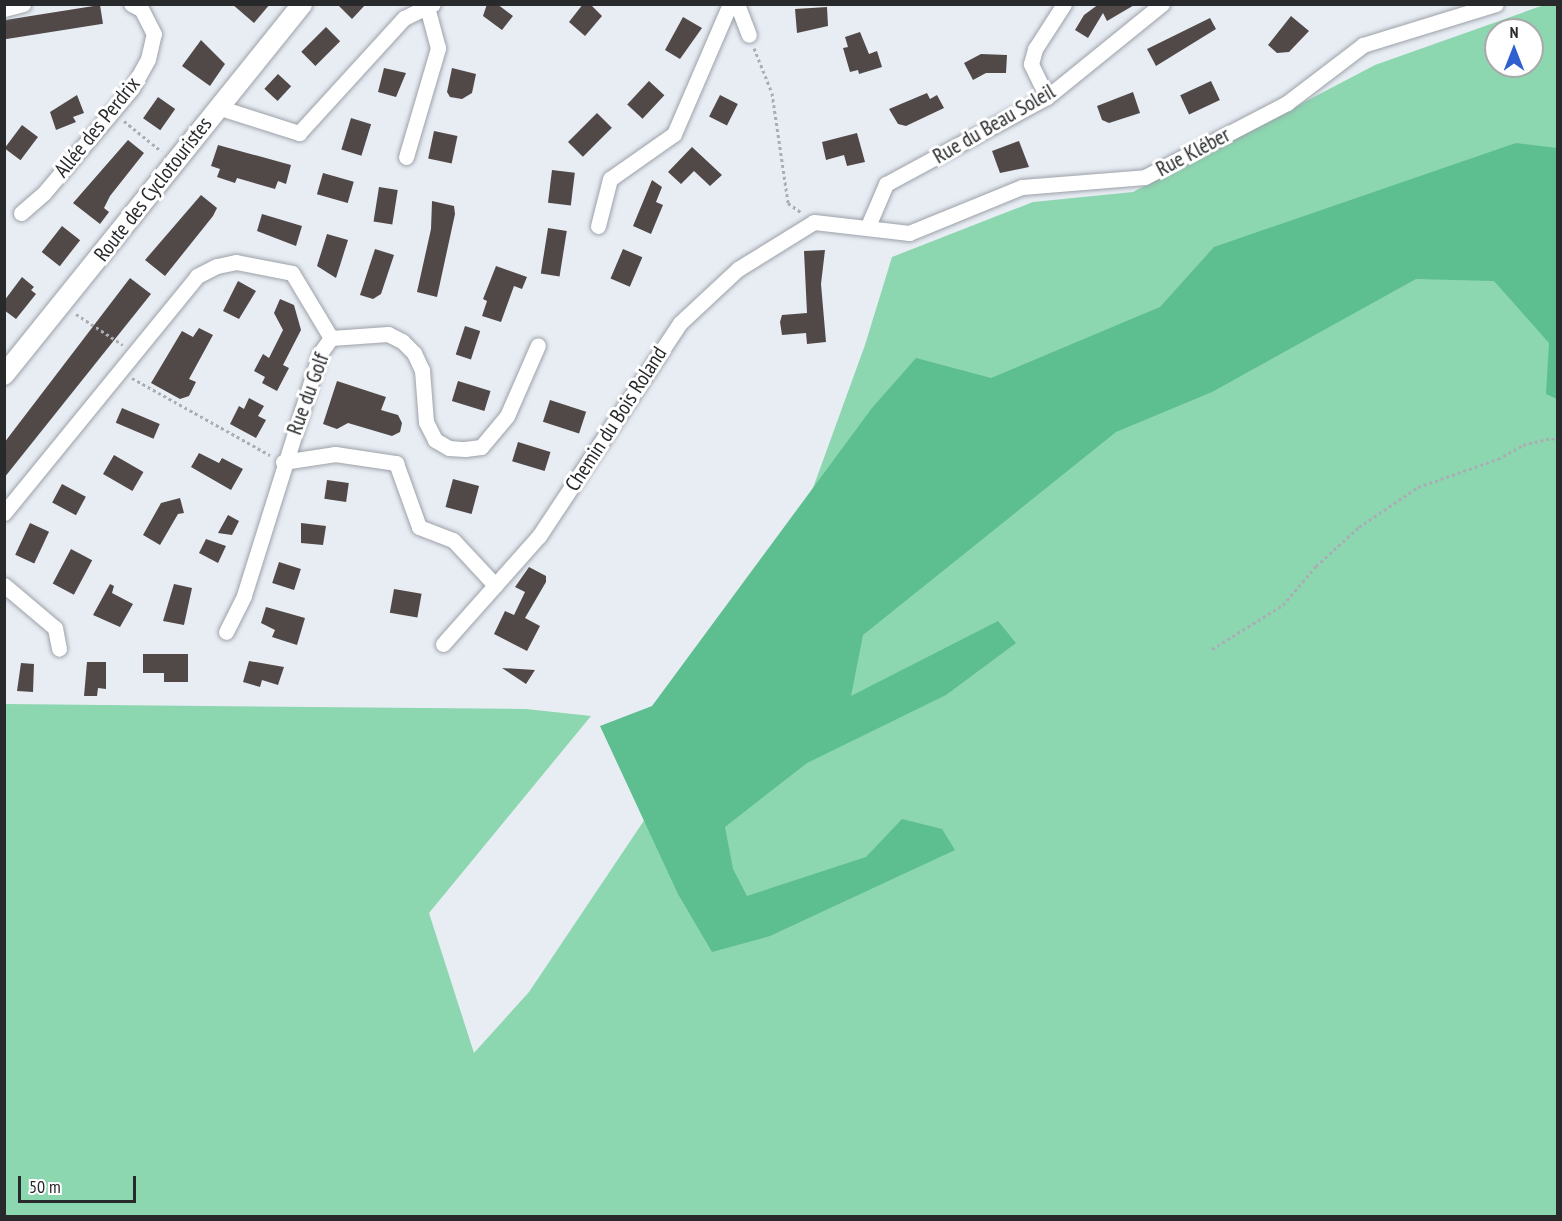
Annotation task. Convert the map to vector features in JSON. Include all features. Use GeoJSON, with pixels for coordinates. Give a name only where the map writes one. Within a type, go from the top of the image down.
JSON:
{"type":"FeatureCollection","features":[{"type":"Feature","properties":{"kind":"street"},"geometry":{"type":"LineString","coordinates":[[4,9],[24,4]]}},
{"type":"Feature","properties":{"kind":"street","name":"Allée des Perdrix"},"geometry":{"type":"LineString","coordinates":[[21,213],[44,193],[110,110],[132,88],[148,59],[154,34],[141,9],[131,4]]}},
{"type":"Feature","properties":{"kind":"street","name":"Route des Cyclotouristes"},"geometry":{"type":"LineString","coordinates":[[4,375],[302,4]]}},
{"type":"Feature","properties":{"kind":"street"},"geometry":{"type":"LineString","coordinates":[[598,226],[610,178],[674,134],[729,4]]}},
{"type":"Feature","properties":{"kind":"street"},"geometry":{"type":"LineString","coordinates":[[737,4],[749,35]]}},
{"type":"Feature","properties":{"kind":"street"},"geometry":{"type":"LineString","coordinates":[[1047,97],[1035,78],[1031,64],[1035,49],[1064,4]]}},
{"type":"Feature","properties":{"kind":"street","name":"Rue du Beau Soleil"},"geometry":{"type":"LineString","coordinates":[[868,226],[886,184],[1047,97],[1162,4]]}},
{"type":"Feature","properties":{"kind":"street","name":"Rue Kléber"},"geometry":{"type":"LineString","coordinates":[[814,222],[868,226],[909,233],[1022,187],[1145,177],[1287,103],[1363,45],[1456,12],[1496,4]]}},
{"type":"Feature","properties":{"kind":"street"},"geometry":{"type":"LineString","coordinates":[[221,103],[227,110],[299,133],[404,18],[431,7],[438,48],[406,157]]}},
{"type":"Feature","properties":{"kind":"street","name":"Chemin du Bois Roland"},"geometry":{"type":"LineString","coordinates":[[443,644],[539,536],[680,323],[738,268],[814,222]]}},
{"type":"Feature","properties":{"kind":"street","name":"Rue du Golf"},"geometry":{"type":"LineString","coordinates":[[4,513],[197,276],[217,266],[236,262],[292,273],[331,338],[320,353],[283,462],[244,596],[226,632]]}},
{"type":"Feature","properties":{"kind":"street"},"geometry":{"type":"LineString","coordinates":[[331,338],[388,334],[402,341],[414,353],[422,370],[426,422],[435,440],[449,448],[465,449],[481,447],[507,416],[538,345]]}},
{"type":"Feature","properties":{"kind":"street"},"geometry":{"type":"LineString","coordinates":[[283,462],[335,454],[396,463],[419,527],[453,540],[495,585]]}},
{"type":"Feature","properties":{"kind":"street"},"geometry":{"type":"LineString","coordinates":[[4,585],[55,628],[59,649]]}},
{"type":"Feature","properties":{"kind":"path"},"geometry":{"type":"LineString","coordinates":[[749,35],[772,93],[788,203],[814,222]]}},
{"type":"Feature","properties":{"kind":"path"},"geometry":{"type":"LineString","coordinates":[[110,110],[167,156]]}},
{"type":"Feature","properties":{"kind":"path"},"geometry":{"type":"LineString","coordinates":[[62,304],[136,353]]}},
{"type":"Feature","properties":{"kind":"path"},"geometry":{"type":"LineString","coordinates":[[120,371],[283,462]]}},
{"type":"Feature","properties":{"kind":"path"},"geometry":{"type":"LineString","coordinates":[[1212,649],[1283,605],[1316,566],[1359,527],[1418,487],[1498,459],[1523,445],[1552,438],[1557,441]]}},
{"type":"Feature","properties":{"kind":"green space"},"geometry":{"type":"Polygon","coordinates":[[[1544,5],[1557,5],[1557,1216],[5,1216],[5,704],[526,709],[591,716],[429,913],[474,1053],[529,992],[749,664],[865,345],[892,257],[1033,202],[1133,192],[1375,65],[1484,26],[1484,78],[1544,78],[1544,18],[1507,18],[1544,5]]]}},
{"type":"Feature","properties":{"kind":"green space"},"geometry":{"type":"Polygon","coordinates":[[[1516,143],[1557,148],[1557,399],[1546,394],[1549,343],[1494,281],[1416,279],[1212,392],[1116,432],[863,635],[851,696],[998,621],[1016,643],[946,695],[807,763],[725,827],[733,869],[747,896],[866,857],[902,819],[942,829],[955,850],[770,936],[712,952],[678,894],[600,726],[652,706],[872,408],[916,358],[991,378],[1160,307],[1214,247],[1516,143]]]}},
{"type":"Feature","properties":{"kind":"building"},"geometry":{"type":"Polygon","coordinates":[[[232,4],[270,4],[254,23],[232,4]]]}},
{"type":"Feature","properties":{"kind":"building"},"geometry":{"type":"Polygon","coordinates":[[[337,4],[366,4],[352,19],[337,4]]]}},
{"type":"Feature","properties":{"kind":"building"},"geometry":{"type":"Polygon","coordinates":[[[487,4],[497,4],[513,16],[502,30],[483,16],[487,4]]]}},
{"type":"Feature","properties":{"kind":"building"},"geometry":{"type":"Polygon","coordinates":[[[583,4],[590,4],[602,16],[585,36],[569,22],[583,4]]]}},
{"type":"Feature","properties":{"kind":"building"},"geometry":{"type":"Polygon","coordinates":[[[1099,4],[1136,4],[1107,21],[1103,13],[1088,38],[1075,30],[1084,15],[1099,4]]]}},
{"type":"Feature","properties":{"kind":"building"},"geometry":{"type":"Polygon","coordinates":[[[100,5],[103,24],[5,39],[4,20],[100,5]]]}},
{"type":"Feature","properties":{"kind":"building"},"geometry":{"type":"Polygon","coordinates":[[[827,7],[828,26],[797,33],[795,9],[827,7]]]}},
{"type":"Feature","properties":{"kind":"building"},"geometry":{"type":"Polygon","coordinates":[[[1291,16],[1309,31],[1289,52],[1277,53],[1268,45],[1291,16]]]}},
{"type":"Feature","properties":{"kind":"building"},"geometry":{"type":"Polygon","coordinates":[[[683,17],[702,28],[680,59],[665,50],[683,17]]]}},
{"type":"Feature","properties":{"kind":"building"},"geometry":{"type":"Polygon","coordinates":[[[1210,18],[1216,29],[1156,66],[1147,49],[1210,18]]]}},
{"type":"Feature","properties":{"kind":"building"},"geometry":{"type":"Polygon","coordinates":[[[326,27],[340,41],[315,66],[301,52],[326,27]]]}},
{"type":"Feature","properties":{"kind":"building"},"geometry":{"type":"Polygon","coordinates":[[[860,32],[869,54],[877,51],[882,67],[859,74],[858,70],[850,72],[843,48],[848,47],[845,37],[860,32]]]}},
{"type":"Feature","properties":{"kind":"building"},"geometry":{"type":"Polygon","coordinates":[[[201,40],[225,64],[210,86],[182,66],[201,40]]]}},
{"type":"Feature","properties":{"kind":"building"},"geometry":{"type":"Polygon","coordinates":[[[981,54],[1007,55],[1006,73],[986,73],[973,80],[964,63],[981,54]]]}},
{"type":"Feature","properties":{"kind":"building"},"geometry":{"type":"Polygon","coordinates":[[[384,68],[406,73],[396,97],[378,92],[384,68]]]}},
{"type":"Feature","properties":{"kind":"building"},"geometry":{"type":"Polygon","coordinates":[[[452,68],[476,74],[472,93],[462,99],[450,97],[447,92],[452,68]]]}},
{"type":"Feature","properties":{"kind":"building"},"geometry":{"type":"Polygon","coordinates":[[[278,74],[291,86],[278,101],[264,89],[278,74]]]}},
{"type":"Feature","properties":{"kind":"building"},"geometry":{"type":"Polygon","coordinates":[[[649,81],[664,95],[643,119],[627,104],[649,81]]]}},
{"type":"Feature","properties":{"kind":"building"},"geometry":{"type":"Polygon","coordinates":[[[1211,81],[1220,100],[1189,114],[1180,95],[1211,81]]]}},
{"type":"Feature","properties":{"kind":"building"},"geometry":{"type":"Polygon","coordinates":[[[1133,92],[1140,113],[1109,123],[1102,120],[1097,106],[1133,92]]]}},
{"type":"Feature","properties":{"kind":"building"},"geometry":{"type":"Polygon","coordinates":[[[927,93],[930,99],[937,95],[944,108],[906,126],[898,124],[889,109],[927,93]]]}},
{"type":"Feature","properties":{"kind":"building"},"geometry":{"type":"Polygon","coordinates":[[[77,95],[84,113],[73,117],[76,122],[56,130],[50,112],[77,95]]]}},
{"type":"Feature","properties":{"kind":"building"},"geometry":{"type":"Polygon","coordinates":[[[720,95],[738,104],[727,125],[709,116],[720,95]]]}},
{"type":"Feature","properties":{"kind":"building"},"geometry":{"type":"Polygon","coordinates":[[[158,97],[175,109],[160,130],[143,118],[158,97]]]}},
{"type":"Feature","properties":{"kind":"building"},"geometry":{"type":"Polygon","coordinates":[[[597,113],[612,128],[583,157],[568,142],[597,113]]]}},
{"type":"Feature","properties":{"kind":"building"},"geometry":{"type":"Polygon","coordinates":[[[351,118],[371,124],[361,156],[341,150],[351,118]]]}},
{"type":"Feature","properties":{"kind":"building"},"geometry":{"type":"Polygon","coordinates":[[[22,125],[38,137],[21,160],[5,148],[22,125]]]}},
{"type":"Feature","properties":{"kind":"building"},"geometry":{"type":"Polygon","coordinates":[[[434,131],[457,136],[452,163],[428,158],[434,131]]]}},
{"type":"Feature","properties":{"kind":"building"},"geometry":{"type":"Polygon","coordinates":[[[857,133],[865,162],[847,166],[844,155],[826,160],[822,142],[857,133]]]}},
{"type":"Feature","properties":{"kind":"building"},"geometry":{"type":"Polygon","coordinates":[[[128,140],[144,153],[110,196],[104,208],[109,212],[100,224],[73,203],[128,140]]]}},
{"type":"Feature","properties":{"kind":"building"},"geometry":{"type":"Polygon","coordinates":[[[1019,141],[1029,167],[1000,173],[992,151],[1019,141]]]}},
{"type":"Feature","properties":{"kind":"building"},"geometry":{"type":"Polygon","coordinates":[[[218,145],[291,165],[286,184],[278,181],[275,189],[237,178],[235,183],[217,177],[220,169],[211,166],[218,145]]]}},
{"type":"Feature","properties":{"kind":"building"},"geometry":{"type":"Polygon","coordinates":[[[692,147],[722,175],[710,186],[694,171],[681,184],[668,172],[692,147]]]}},
{"type":"Feature","properties":{"kind":"building"},"geometry":{"type":"Polygon","coordinates":[[[552,170],[575,173],[571,206],[548,203],[552,170]]]}},
{"type":"Feature","properties":{"kind":"building"},"geometry":{"type":"Polygon","coordinates":[[[323,173],[354,182],[348,203],[317,194],[323,173]]]}},
{"type":"Feature","properties":{"kind":"building"},"geometry":{"type":"Polygon","coordinates":[[[652,180],[662,187],[656,202],[663,205],[651,234],[633,226],[652,180]]]}},
{"type":"Feature","properties":{"kind":"building"},"geometry":{"type":"Polygon","coordinates":[[[379,187],[398,190],[392,225],[374,222],[379,187]]]}},
{"type":"Feature","properties":{"kind":"building"},"geometry":{"type":"Polygon","coordinates":[[[201,195],[217,208],[165,276],[145,260],[201,195]]]}},
{"type":"Feature","properties":{"kind":"building"},"geometry":{"type":"Polygon","coordinates":[[[432,201],[454,206],[455,214],[437,297],[417,292],[431,229],[432,201]]]}},
{"type":"Feature","properties":{"kind":"building"},"geometry":{"type":"Polygon","coordinates":[[[262,214],[302,226],[296,246],[257,231],[262,214]]]}},
{"type":"Feature","properties":{"kind":"building"},"geometry":{"type":"Polygon","coordinates":[[[62,226],[80,240],[60,266],[42,252],[62,226]]]}},
{"type":"Feature","properties":{"kind":"building"},"geometry":{"type":"Polygon","coordinates":[[[548,228],[567,231],[560,276],[541,273],[548,228]]]}},
{"type":"Feature","properties":{"kind":"building"},"geometry":{"type":"Polygon","coordinates":[[[327,234],[348,240],[336,278],[317,266],[327,234]]]}},
{"type":"Feature","properties":{"kind":"building"},"geometry":{"type":"Polygon","coordinates":[[[375,249],[394,255],[381,294],[373,299],[360,295],[375,249]]]}},
{"type":"Feature","properties":{"kind":"building"},"geometry":{"type":"Polygon","coordinates":[[[623,249],[642,257],[630,287],[610,278],[623,249]]]}},
{"type":"Feature","properties":{"kind":"building"},"geometry":{"type":"Polygon","coordinates":[[[825,250],[821,284],[826,342],[807,344],[806,333],[782,335],[780,322],[782,315],[807,313],[804,251],[825,250]]]}},
{"type":"Feature","properties":{"kind":"building"},"geometry":{"type":"Polygon","coordinates":[[[496,266],[527,277],[522,289],[514,286],[501,322],[482,316],[487,301],[483,299],[496,266]]]}},
{"type":"Feature","properties":{"kind":"building"},"geometry":{"type":"Polygon","coordinates":[[[22,277],[34,287],[31,290],[36,294],[16,319],[4,310],[4,301],[22,277]]]}},
{"type":"Feature","properties":{"kind":"building"},"geometry":{"type":"Polygon","coordinates":[[[130,278],[151,294],[4,478],[4,443],[130,278]]]}},
{"type":"Feature","properties":{"kind":"building"},"geometry":{"type":"Polygon","coordinates":[[[238,281],[256,291],[239,319],[223,311],[238,281]]]}},
{"type":"Feature","properties":{"kind":"building"},"geometry":{"type":"Polygon","coordinates":[[[280,299],[294,305],[301,330],[283,365],[289,368],[277,391],[262,383],[265,377],[254,371],[263,354],[269,358],[283,330],[274,313],[280,299]]]}},
{"type":"Feature","properties":{"kind":"building"},"geometry":{"type":"Polygon","coordinates":[[[465,326],[480,331],[471,359],[456,355],[465,326]]]}},
{"type":"Feature","properties":{"kind":"building"},"geometry":{"type":"Polygon","coordinates":[[[199,328],[213,335],[189,379],[196,382],[189,396],[180,399],[151,383],[182,331],[193,337],[199,328]]]}},
{"type":"Feature","properties":{"kind":"building"},"geometry":{"type":"Polygon","coordinates":[[[337,381],[386,397],[381,410],[398,415],[402,423],[400,432],[392,436],[348,423],[337,429],[323,424],[337,381]]]}},
{"type":"Feature","properties":{"kind":"building"},"geometry":{"type":"Polygon","coordinates":[[[458,381],[491,391],[484,411],[452,401],[458,381]]]}},
{"type":"Feature","properties":{"kind":"building"},"geometry":{"type":"Polygon","coordinates":[[[249,398],[264,406],[258,416],[266,420],[256,438],[230,424],[239,406],[244,409],[249,398]]]}},
{"type":"Feature","properties":{"kind":"building"},"geometry":{"type":"Polygon","coordinates":[[[550,400],[586,412],[579,434],[543,422],[550,400]]]}},
{"type":"Feature","properties":{"kind":"building"},"geometry":{"type":"Polygon","coordinates":[[[122,408],[160,424],[153,439],[116,423],[122,408]]]}},
{"type":"Feature","properties":{"kind":"building"},"geometry":{"type":"Polygon","coordinates":[[[518,442],[551,452],[545,471],[512,461],[518,442]]]}},
{"type":"Feature","properties":{"kind":"building"},"geometry":{"type":"Polygon","coordinates":[[[199,453],[219,463],[222,458],[243,469],[231,490],[191,467],[199,453]]]}},
{"type":"Feature","properties":{"kind":"building"},"geometry":{"type":"Polygon","coordinates":[[[114,455],[143,472],[132,491],[103,474],[114,455]]]}},
{"type":"Feature","properties":{"kind":"building"},"geometry":{"type":"Polygon","coordinates":[[[453,479],[479,486],[472,514],[445,507],[453,479]]]}},
{"type":"Feature","properties":{"kind":"building"},"geometry":{"type":"Polygon","coordinates":[[[327,480],[349,483],[346,502],[324,499],[327,480]]]}},
{"type":"Feature","properties":{"kind":"building"},"geometry":{"type":"Polygon","coordinates":[[[62,484],[86,497],[76,515],[52,503],[62,484]]]}},
{"type":"Feature","properties":{"kind":"building"},"geometry":{"type":"Polygon","coordinates":[[[180,498],[184,513],[178,514],[160,545],[143,535],[161,503],[180,498]]]}},
{"type":"Feature","properties":{"kind":"building"},"geometry":{"type":"Polygon","coordinates":[[[228,515],[239,521],[232,535],[218,533],[228,515]]]}},
{"type":"Feature","properties":{"kind":"building"},"geometry":{"type":"Polygon","coordinates":[[[30,523],[49,532],[34,564],[15,555],[30,523]]]}},
{"type":"Feature","properties":{"kind":"building"},"geometry":{"type":"Polygon","coordinates":[[[301,523],[326,526],[323,545],[301,543],[301,523]]]}},
{"type":"Feature","properties":{"kind":"building"},"geometry":{"type":"Polygon","coordinates":[[[206,539],[226,546],[218,563],[199,553],[206,539]]]}},
{"type":"Feature","properties":{"kind":"building"},"geometry":{"type":"Polygon","coordinates":[[[71,549],[92,560],[74,595],[53,583],[71,549]]]}},
{"type":"Feature","properties":{"kind":"building"},"geometry":{"type":"Polygon","coordinates":[[[279,562],[301,569],[294,590],[272,583],[279,562]]]}},
{"type":"Feature","properties":{"kind":"building"},"geometry":{"type":"Polygon","coordinates":[[[529,567],[546,576],[546,582],[525,618],[540,626],[527,651],[494,634],[505,611],[514,615],[525,592],[515,587],[529,567]]]}},
{"type":"Feature","properties":{"kind":"building"},"geometry":{"type":"Polygon","coordinates":[[[110,584],[114,586],[112,593],[133,604],[120,627],[93,615],[110,584]]]}},
{"type":"Feature","properties":{"kind":"building"},"geometry":{"type":"Polygon","coordinates":[[[174,584],[192,588],[184,625],[163,621],[174,584]]]}},
{"type":"Feature","properties":{"kind":"building"},"geometry":{"type":"Polygon","coordinates":[[[394,589],[422,594],[417,617],[390,613],[394,589]]]}},
{"type":"Feature","properties":{"kind":"building"},"geometry":{"type":"Polygon","coordinates":[[[266,607],[305,618],[297,645],[272,637],[275,630],[261,623],[266,607]]]}},
{"type":"Feature","properties":{"kind":"building"},"geometry":{"type":"Polygon","coordinates":[[[143,654],[188,654],[188,682],[164,682],[164,673],[143,673],[143,654]]]}},
{"type":"Feature","properties":{"kind":"building"},"geometry":{"type":"Polygon","coordinates":[[[249,661],[284,667],[278,685],[262,680],[260,687],[243,682],[249,661]]]}},
{"type":"Feature","properties":{"kind":"building"},"geometry":{"type":"Polygon","coordinates":[[[87,662],[106,662],[106,689],[98,688],[97,696],[84,696],[87,662]]]}},
{"type":"Feature","properties":{"kind":"building"},"geometry":{"type":"Polygon","coordinates":[[[21,663],[34,664],[33,692],[17,691],[21,663]]]}},
{"type":"Feature","properties":{"kind":"building"},"geometry":{"type":"Polygon","coordinates":[[[502,668],[535,670],[526,684],[502,668]]]}}]}
